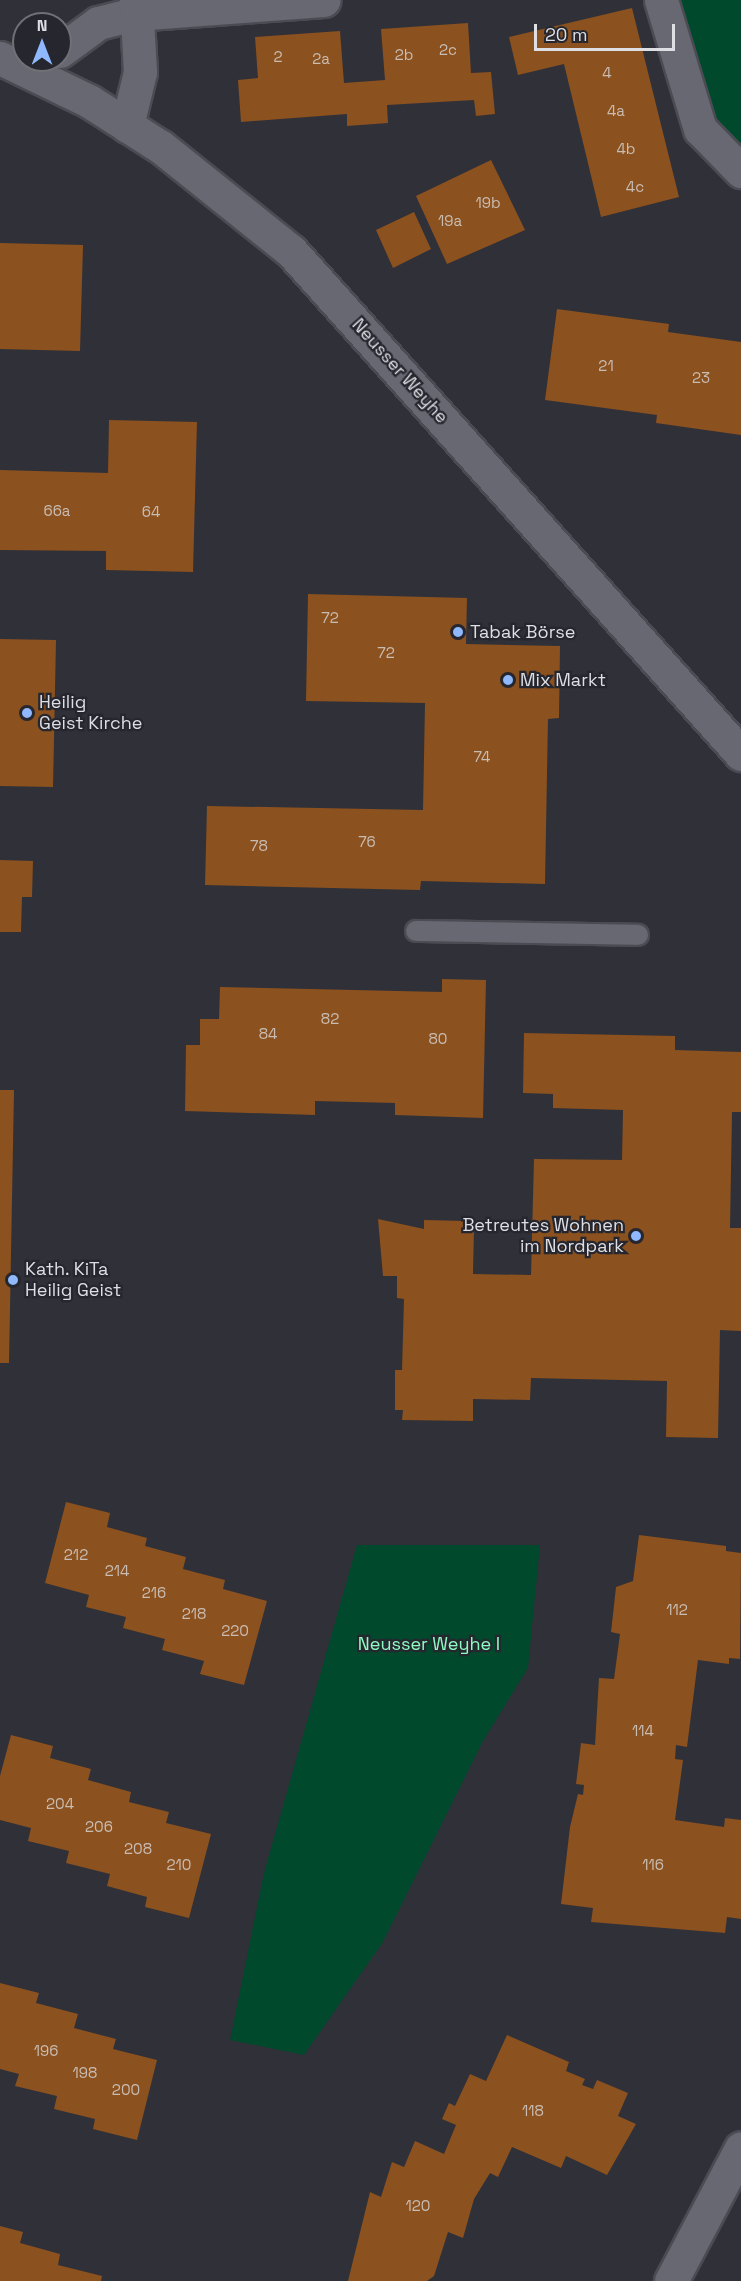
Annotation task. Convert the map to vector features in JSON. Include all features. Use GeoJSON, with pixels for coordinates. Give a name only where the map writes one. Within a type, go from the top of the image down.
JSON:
{"type":"FeatureCollection","features":[{"type":"Feature","properties":{"kind":"street"},"geometry":{"type":"LineString","coordinates":[[72,46],[98,23],[135,7],[323,0]]}},
{"type":"Feature","properties":{"kind":"street"},"geometry":{"type":"LineString","coordinates":[[661,0],[700,129],[741,171]]}},
{"type":"Feature","properties":{"kind":"street"},"geometry":{"type":"LineString","coordinates":[[127,126],[140,72],[135,7]]}},
{"type":"Feature","properties":{"kind":"street","name":"Neusser Weyhe"},"geometry":{"type":"LineString","coordinates":[[63,72],[127,126],[291,251],[741,754]]}},
{"type":"Feature","properties":{"kind":"street"},"geometry":{"type":"LineString","coordinates":[[671,2281],[741,2148]]}},
{"type":"Feature","properties":{"kind":"lane"},"geometry":{"type":"LineString","coordinates":[[416,931],[638,935]]}},
{"type":"Feature","properties":{"kind":"green space"},"geometry":{"type":"Polygon","coordinates":[[[675,0],[741,0],[741,153],[705,114],[675,0]]]}},
{"type":"Feature","properties":{"kind":"green space","name":"Neusser Weyhe I"},"geometry":{"type":"Polygon","coordinates":[[[357,1545],[540,1545],[528,1668],[483,1741],[383,1942],[304,2055],[230,2040],[264,1873],[357,1545]]]}},
{"type":"Feature","properties":{"kind":"building"},"geometry":{"type":"Polygon","coordinates":[[[632,8],[679,197],[601,217],[564,64],[518,75],[509,37],[632,8]]]}},
{"type":"Feature","properties":{"kind":"building"},"geometry":{"type":"Polygon","coordinates":[[[468,23],[471,73],[491,72],[495,114],[476,116],[474,100],[387,105],[388,123],[347,126],[347,114],[241,122],[238,80],[258,78],[255,37],[340,31],[344,83],[385,80],[381,29],[468,23]]]}},
{"type":"Feature","properties":{"kind":"building"},"geometry":{"type":"Polygon","coordinates":[[[491,160],[525,230],[447,264],[416,196],[491,160]]]}},
{"type":"Feature","properties":{"kind":"building"},"geometry":{"type":"Polygon","coordinates":[[[414,212],[431,249],[393,268],[376,230],[414,212]]]}},
{"type":"Feature","properties":{"kind":"building"},"geometry":{"type":"Polygon","coordinates":[[[0,243],[83,245],[80,351],[0,349],[0,243]]]}},
{"type":"Feature","properties":{"kind":"building"},"geometry":{"type":"Polygon","coordinates":[[[557,309],[669,324],[668,332],[741,342],[741,435],[656,423],[657,415],[545,400],[557,309]]]}},
{"type":"Feature","properties":{"kind":"building"},"geometry":{"type":"Polygon","coordinates":[[[109,420],[197,422],[193,572],[106,570],[106,551],[0,550],[0,470],[108,473],[109,420]]]}},
{"type":"Feature","properties":{"kind":"building"},"geometry":{"type":"Polygon","coordinates":[[[308,594],[467,598],[466,644],[560,646],[559,718],[548,719],[545,884],[421,881],[420,890],[205,885],[207,806],[423,810],[425,703],[306,701],[308,594]]]}},
{"type":"Feature","properties":{"kind":"building","name":"Heilig Geist Kirche"},"geometry":{"type":"Polygon","coordinates":[[[0,639],[56,640],[53,787],[0,786],[0,639]]]}},
{"type":"Feature","properties":{"kind":"building"},"geometry":{"type":"Polygon","coordinates":[[[0,860],[33,861],[32,897],[22,897],[21,932],[0,932],[0,860]]]}},
{"type":"Feature","properties":{"kind":"building"},"geometry":{"type":"Polygon","coordinates":[[[442,979],[486,980],[483,1118],[395,1115],[395,1103],[315,1101],[315,1115],[185,1111],[186,1045],[200,1045],[200,1019],[219,1019],[220,987],[442,992],[442,979]]]}},
{"type":"Feature","properties":{"kind":"building","name":"Betreutes Wohnen im Nordpark"},"geometry":{"type":"Polygon","coordinates":[[[524,1033],[675,1036],[675,1050],[741,1052],[741,1112],[732,1112],[730,1228],[741,1228],[741,1331],[720,1330],[718,1438],[666,1437],[667,1381],[531,1378],[530,1400],[473,1399],[473,1421],[402,1420],[403,1410],[395,1410],[395,1370],[402,1370],[404,1299],[397,1298],[397,1276],[383,1276],[378,1219],[424,1229],[424,1220],[466,1221],[466,1229],[474,1229],[473,1274],[531,1275],[534,1159],[622,1160],[623,1110],[553,1108],[553,1094],[523,1093],[524,1033]]]}},
{"type":"Feature","properties":{"kind":"building"},"geometry":{"type":"Polygon","coordinates":[[[0,1090],[14,1090],[9,1363],[0,1363],[0,1090]]]}},
{"type":"Feature","properties":{"kind":"building"},"geometry":{"type":"Polygon","coordinates":[[[66,1502],[110,1513],[107,1527],[147,1538],[145,1546],[186,1557],[183,1569],[225,1580],[223,1589],[267,1601],[244,1685],[200,1674],[204,1661],[162,1650],[165,1639],[123,1628],[126,1617],[86,1607],[89,1595],[45,1583],[66,1502]]]}},
{"type":"Feature","properties":{"kind":"building"},"geometry":{"type":"Polygon","coordinates":[[[639,1535],[726,1546],[726,1551],[741,1553],[740,1659],[729,1658],[729,1664],[698,1660],[687,1747],[676,1745],[675,1759],[683,1760],[675,1820],[724,1827],[725,1818],[741,1820],[741,1919],[727,1917],[725,1933],[591,1922],[593,1908],[561,1904],[570,1827],[578,1794],[583,1795],[584,1785],[576,1784],[581,1743],[595,1745],[599,1678],[614,1679],[620,1634],[611,1632],[616,1587],[633,1581],[639,1535]]]}},
{"type":"Feature","properties":{"kind":"building"},"geometry":{"type":"Polygon","coordinates":[[[11,1735],[53,1746],[50,1758],[91,1769],[88,1780],[131,1792],[129,1802],[169,1812],[166,1823],[211,1834],[189,1918],[145,1907],[147,1897],[107,1886],[110,1874],[66,1863],[69,1851],[28,1841],[31,1828],[0,1820],[0,1776],[11,1735]]]}},
{"type":"Feature","properties":{"kind":"building"},"geometry":{"type":"Polygon","coordinates":[[[0,1983],[39,1993],[36,2003],[78,2014],[74,2028],[116,2039],[113,2049],[157,2060],[137,2140],[93,2129],[95,2119],[54,2109],[57,2096],[15,2086],[19,2074],[0,2069],[0,1983]]]}},
{"type":"Feature","properties":{"kind":"building"},"geometry":{"type":"Polygon","coordinates":[[[507,2035],[569,2062],[566,2071],[585,2079],[582,2085],[593,2089],[597,2080],[628,2093],[618,2116],[636,2124],[607,2175],[566,2156],[561,2168],[512,2147],[498,2177],[490,2173],[474,2199],[463,2238],[448,2232],[434,2276],[427,2281],[348,2281],[370,2192],[381,2197],[392,2162],[404,2167],[415,2141],[444,2154],[456,2125],[442,2119],[449,2103],[455,2106],[470,2074],[486,2081],[507,2035]]]}},
{"type":"Feature","properties":{"kind":"building"},"geometry":{"type":"Polygon","coordinates":[[[0,2226],[23,2232],[20,2243],[60,2254],[58,2265],[102,2276],[101,2281],[0,2281],[0,2226]]]}},
{"type":"Feature","properties":{"kind":"place","name":"Tabak Börse"},"geometry":{"type":"Point","coordinates":[458,632]}},
{"type":"Feature","properties":{"kind":"place","name":"Mix Markt"},"geometry":{"type":"Point","coordinates":[508,680]}},
{"type":"Feature","properties":{"kind":"place","name":"Heilig Geist Kirche"},"geometry":{"type":"Point","coordinates":[27,713]}},
{"type":"Feature","properties":{"kind":"place","name":"Betreutes Wohnen im Nordpark"},"geometry":{"type":"Point","coordinates":[636,1236]}},
{"type":"Feature","properties":{"kind":"place","name":"Kath. KiTa Heilig Geist"},"geometry":{"type":"Point","coordinates":[13,1280]}}]}
